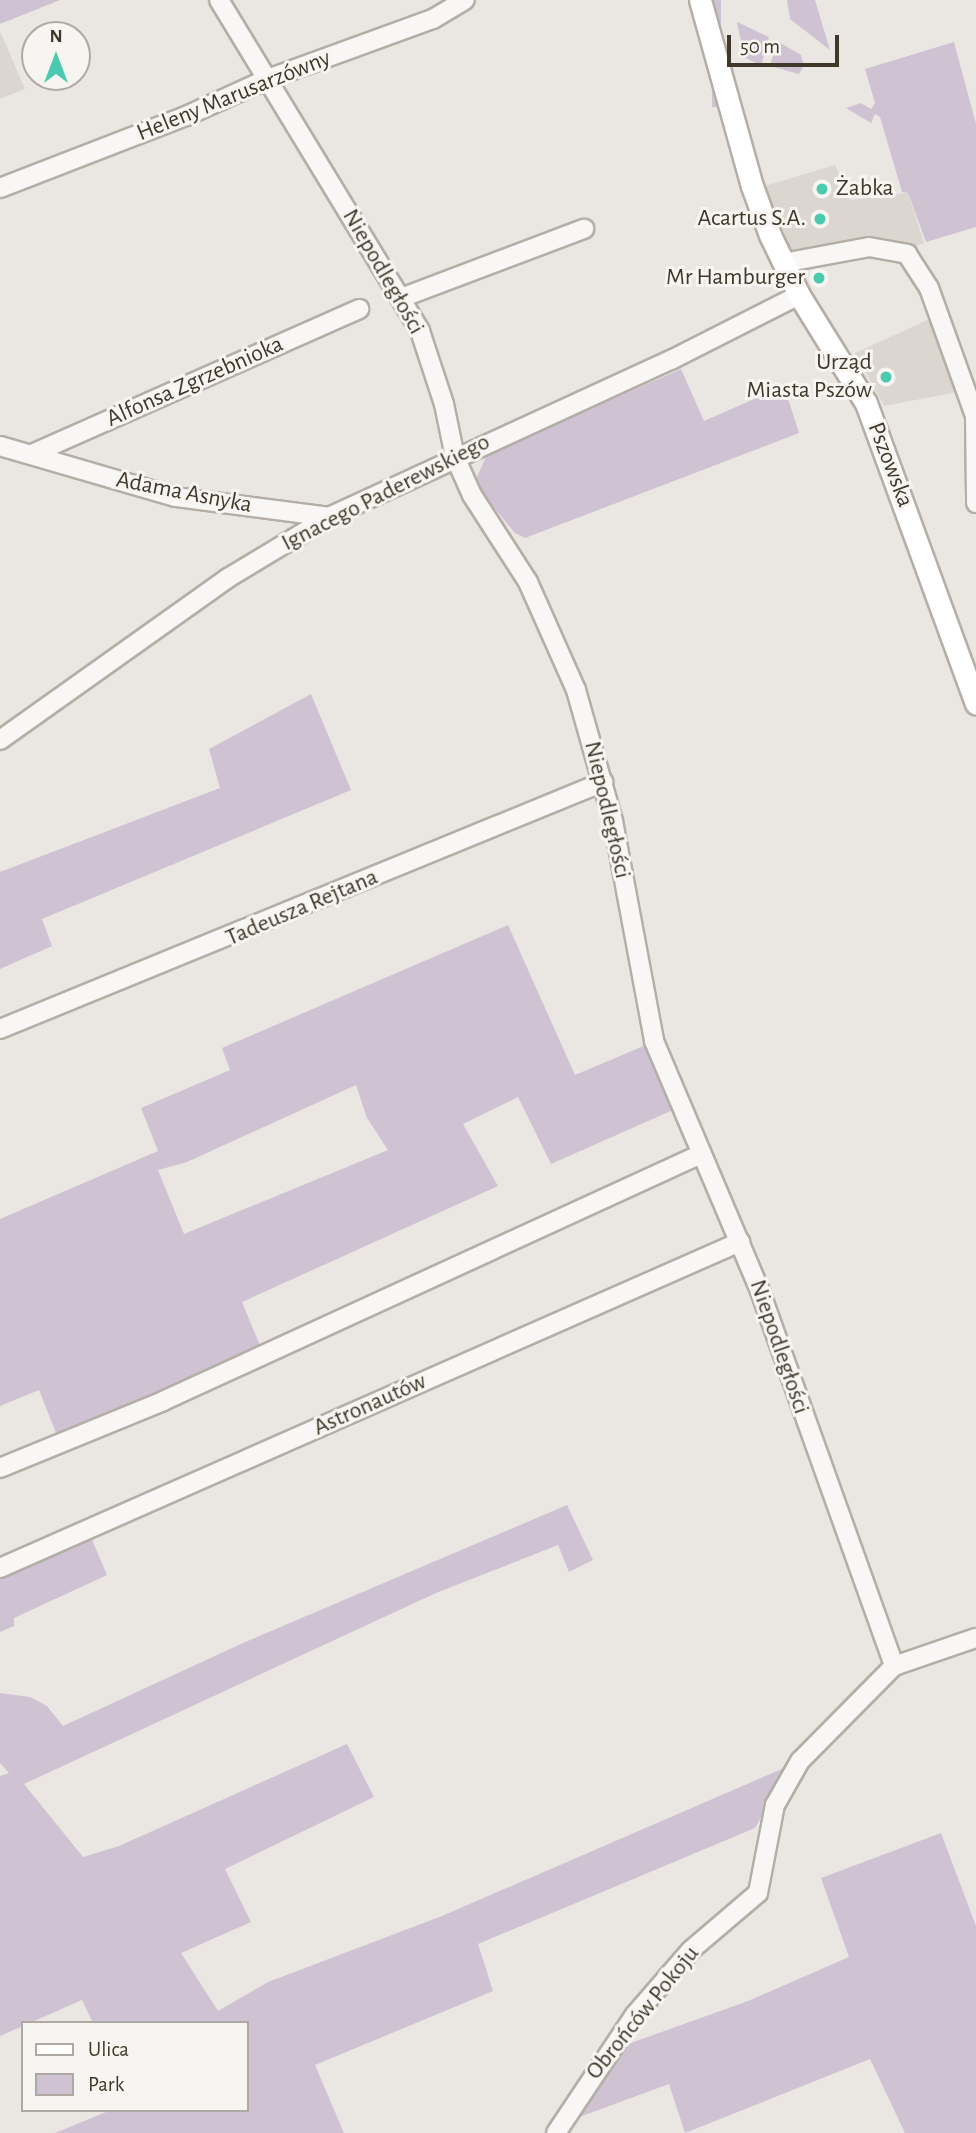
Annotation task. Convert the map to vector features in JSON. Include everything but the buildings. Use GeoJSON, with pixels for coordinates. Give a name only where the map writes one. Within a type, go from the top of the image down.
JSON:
{"type":"FeatureCollection","features":[{"type":"Feature","properties":{"kind":"main road","name":"Pszowska"},"geometry":{"type":"LineString","coordinates":[[700,0],[752,186],[799,295],[866,403],[972,677],[976,704]]}},
{"type":"Feature","properties":{"kind":"street","name":"Niepodległości"},"geometry":{"type":"LineString","coordinates":[[219,0],[265,80],[420,331],[444,404],[455,457],[472,495],[528,582],[576,690],[603,782],[654,1041],[699,1155],[740,1242],[894,1666]]}},
{"type":"Feature","properties":{"kind":"street","name":"Heleny Marusarzówny"},"geometry":{"type":"LineString","coordinates":[[0,188],[186,116],[265,80],[433,19],[465,0]]}},
{"type":"Feature","properties":{"kind":"street"},"geometry":{"type":"LineString","coordinates":[[401,298],[584,229]]}},
{"type":"Feature","properties":{"kind":"street"},"geometry":{"type":"LineString","coordinates":[[783,263],[869,247],[907,254],[929,288],[956,376],[975,416],[976,503]]}},
{"type":"Feature","properties":{"kind":"street","name":"Ignacego Paderewskiego"},"geometry":{"type":"LineString","coordinates":[[0,740],[217,585],[329,517],[671,360],[799,295]]}},
{"type":"Feature","properties":{"kind":"street","name":"Alfonsa Zgrzebnioka"},"geometry":{"type":"LineString","coordinates":[[32,454],[359,309]]}},
{"type":"Feature","properties":{"kind":"street","name":"Adama Asnyka"},"geometry":{"type":"LineString","coordinates":[[0,446],[176,497],[329,517]]}},
{"type":"Feature","properties":{"kind":"street","name":"Tadeusza Rejtana"},"geometry":{"type":"LineString","coordinates":[[0,1029],[603,782]]}},
{"type":"Feature","properties":{"kind":"street"},"geometry":{"type":"LineString","coordinates":[[0,1468],[163,1401],[699,1155]]}},
{"type":"Feature","properties":{"kind":"street","name":"Astronautów"},"geometry":{"type":"LineString","coordinates":[[0,1568],[740,1242]]}},
{"type":"Feature","properties":{"kind":"street","name":"Obrońców Pokoju"},"geometry":{"type":"LineString","coordinates":[[556,2133],[634,2016],[691,1950],[758,1893],[775,1805],[800,1761],[894,1666],[976,1638]]}},
{"type":"Feature","properties":{"kind":"shaded area"},"geometry":{"type":"Polygon","coordinates":[[[0,31],[21,80],[21,91],[0,99],[0,31]]]}},
{"type":"Feature","properties":{"kind":"shaded area"},"geometry":{"type":"Polygon","coordinates":[[[835,165],[850,200],[908,193],[924,243],[914,247],[884,242],[788,255],[762,187],[835,165]]]}},
{"type":"Feature","properties":{"kind":"shaded area"},"geometry":{"type":"Polygon","coordinates":[[[932,318],[958,392],[884,406],[855,353],[932,318]]]}},
{"type":"Feature","properties":{"kind":"green space"},"geometry":{"type":"Polygon","coordinates":[[[0,0],[60,0],[0,24],[0,0]]]}},
{"type":"Feature","properties":{"kind":"green space"},"geometry":{"type":"Polygon","coordinates":[[[712,0],[721,0],[721,107],[712,107],[712,0]]]}},
{"type":"Feature","properties":{"kind":"green space"},"geometry":{"type":"Polygon","coordinates":[[[787,0],[815,0],[830,50],[790,19],[787,0]]]}},
{"type":"Feature","properties":{"kind":"green space"},"geometry":{"type":"Polygon","coordinates":[[[737,22],[769,37],[761,66],[744,57],[737,22]]]}},
{"type":"Feature","properties":{"kind":"green space"},"geometry":{"type":"Polygon","coordinates":[[[777,41],[801,55],[804,65],[799,74],[770,66],[777,41]]]}},
{"type":"Feature","properties":{"kind":"green space"},"geometry":{"type":"Polygon","coordinates":[[[954,42],[976,124],[976,227],[926,242],[908,193],[902,192],[880,117],[875,114],[871,123],[846,108],[861,103],[871,109],[875,103],[865,69],[954,42]]]}},
{"type":"Feature","properties":{"kind":"green space"},"geometry":{"type":"Polygon","coordinates":[[[681,369],[704,421],[784,386],[799,433],[525,538],[515,533],[478,488],[476,479],[487,455],[681,369]]]}},
{"type":"Feature","properties":{"kind":"green space"},"geometry":{"type":"Polygon","coordinates":[[[311,694],[351,790],[42,919],[52,946],[0,969],[0,872],[220,788],[209,749],[311,694]]]}},
{"type":"Feature","properties":{"kind":"green space"},"geometry":{"type":"Polygon","coordinates":[[[508,925],[575,1075],[646,1045],[673,1110],[551,1164],[518,1097],[463,1124],[498,1186],[242,1302],[261,1348],[58,1438],[39,1390],[0,1406],[0,1219],[158,1151],[141,1108],[230,1070],[222,1048],[508,925]],[[356,1085],[187,1162],[158,1170],[184,1234],[388,1150],[367,1118],[356,1085]]]}},
{"type":"Feature","properties":{"kind":"green space"},"geometry":{"type":"Polygon","coordinates":[[[567,1505],[593,1560],[569,1572],[558,1545],[436,1593],[24,1784],[83,1857],[119,1846],[347,1744],[374,1797],[225,1869],[251,1922],[181,1953],[218,2011],[268,1982],[442,1916],[791,1765],[755,1828],[478,1944],[493,1991],[315,2065],[344,2133],[55,2133],[106,2112],[248,2112],[248,2021],[92,2021],[82,2000],[34,2021],[21,2021],[21,2027],[0,2036],[0,1776],[9,1773],[0,1763],[0,1693],[30,1697],[47,1706],[63,1726],[243,1643],[567,1505]]]}},
{"type":"Feature","properties":{"kind":"green space"},"geometry":{"type":"Polygon","coordinates":[[[90,1535],[107,1575],[14,1618],[14,1626],[0,1632],[0,1574],[90,1535]]]}},
{"type":"Feature","properties":{"kind":"green space"},"geometry":{"type":"Polygon","coordinates":[[[941,1833],[976,1926],[976,2133],[905,2133],[870,2059],[685,2133],[669,2084],[574,2119],[617,2048],[748,2001],[849,1957],[821,1878],[941,1833]]]}},
{"type":"Feature","properties":{"kind":"place","name":"Żabka"},"geometry":{"type":"Point","coordinates":[822,189]}},
{"type":"Feature","properties":{"kind":"place","name":"Acartus S.A."},"geometry":{"type":"Point","coordinates":[820,219]}},
{"type":"Feature","properties":{"kind":"place","name":"Mr Hamburger"},"geometry":{"type":"Point","coordinates":[819,278]}},
{"type":"Feature","properties":{"kind":"place","name":"Urząd Miasta Pszów"},"geometry":{"type":"Point","coordinates":[886,377]}}]}
